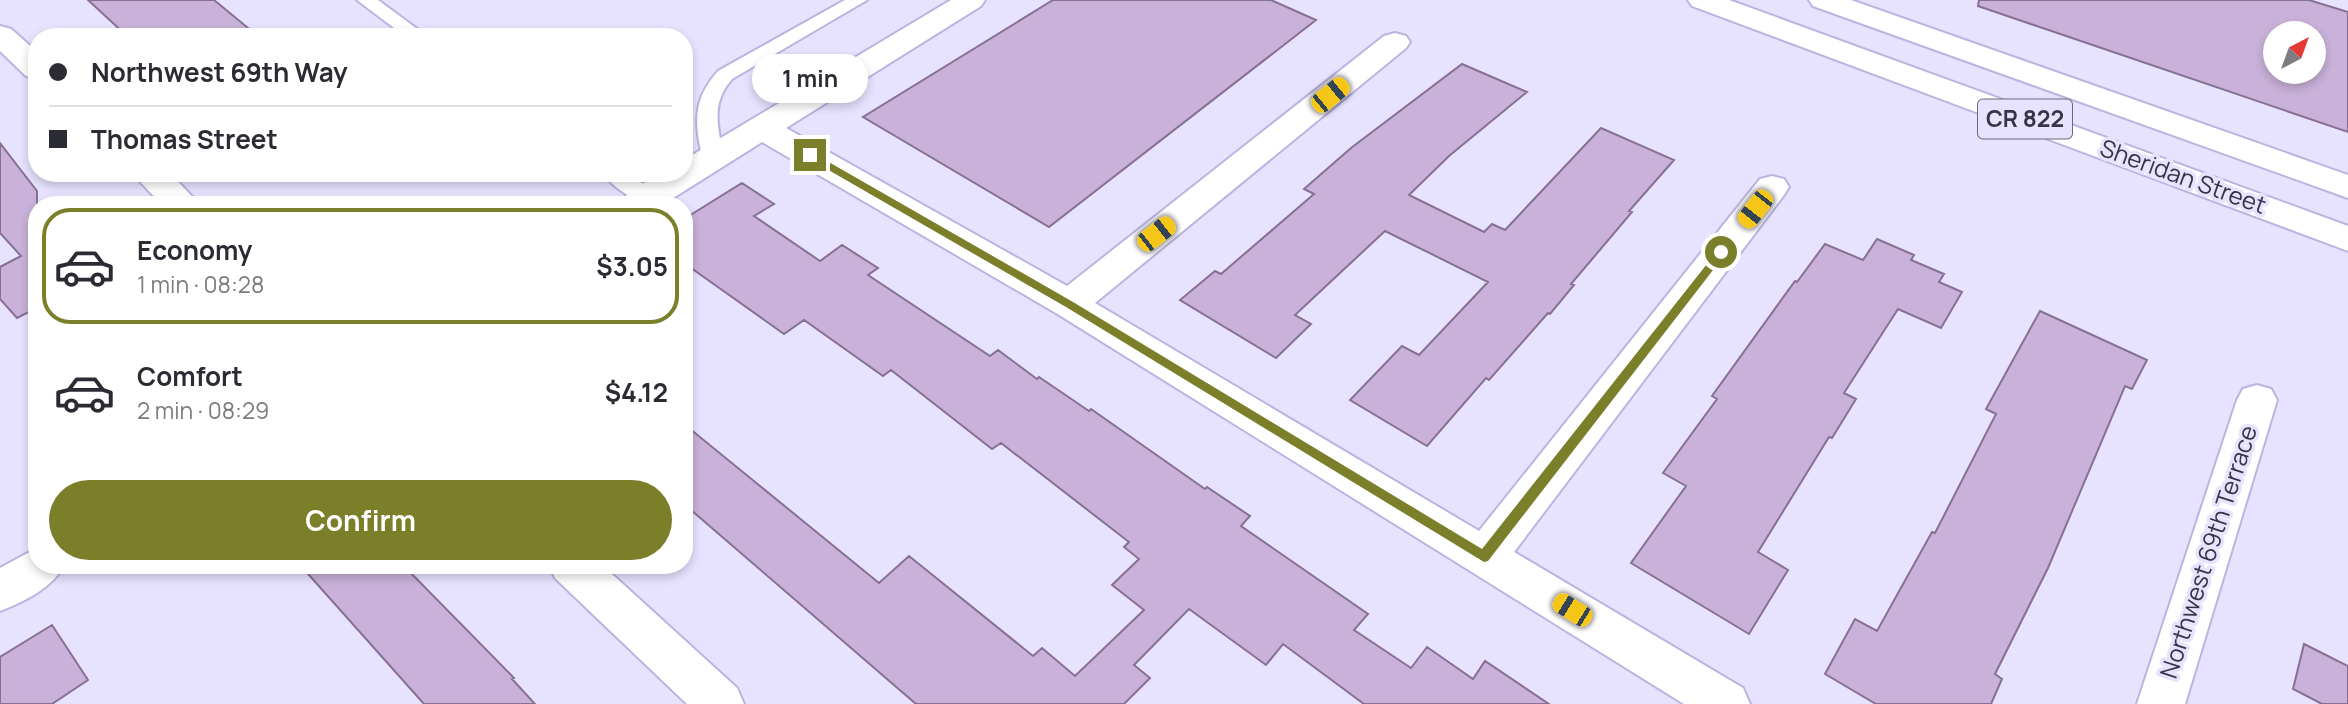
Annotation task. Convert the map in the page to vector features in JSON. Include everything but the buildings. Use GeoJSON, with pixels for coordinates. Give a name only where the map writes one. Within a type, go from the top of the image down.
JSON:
{"type":"FeatureCollection","features":[{"type":"Feature","properties":{"kind":"street"},"geometry":{"type":"LineString","coordinates":[[693,170],[971,0]]}},
{"type":"Feature","properties":{"kind":"street","name":"Sheridan Street"},"geometry":{"type":"LineString","coordinates":[[1702,0],[2348,239]]}},
{"type":"Feature","properties":{"kind":"street","name":"Sheridan Street"},"geometry":{"type":"LineString","coordinates":[[1823,0],[2348,187]]}},
{"type":"Feature","properties":{"kind":"street"},"geometry":{"type":"LineString","coordinates":[[0,35],[28,61]]}},
{"type":"Feature","properties":{"kind":"street"},"geometry":{"type":"LineString","coordinates":[[1069,304],[1395,43]]}},
{"type":"Feature","properties":{"kind":"street"},"geometry":{"type":"LineString","coordinates":[[762,128],[1069,304],[1726,704]]}},
{"type":"Feature","properties":{"kind":"street"},"geometry":{"type":"LineString","coordinates":[[159,182],[173,196]]}},
{"type":"Feature","properties":{"kind":"street"},"geometry":{"type":"LineString","coordinates":[[650,196],[673,182]]}},
{"type":"Feature","properties":{"kind":"street"},"geometry":{"type":"LineString","coordinates":[[1484,557],[1772,187]]}},
{"type":"Feature","properties":{"kind":"street","name":"Northwest 69th Terrace"},"geometry":{"type":"LineString","coordinates":[[2161,704],[2257,400]]}},
{"type":"Feature","properties":{"kind":"street"},"geometry":{"type":"LineString","coordinates":[[0,591],[28,574]]}},
{"type":"Feature","properties":{"kind":"street"},"geometry":{"type":"LineString","coordinates":[[581,574],[720,704]]}},
{"type":"Feature","properties":{"kind":"lane"},"geometry":{"type":"LineString","coordinates":[[366,0],[406,28]]}},
{"type":"Feature","properties":{"kind":"lane"},"geometry":{"type":"LineString","coordinates":[[713,158],[705,104],[711,88],[724,75],[858,0]]}},
{"type":"Feature","properties":{"kind":"lane"},"geometry":{"type":"LineString","coordinates":[[623,182],[637,196]]}},
{"type":"Feature","properties":{"kind":"route"},"geometry":{"type":"LineString","coordinates":[[810,155],[1069,304],[1484,557],[1721,252]]}}]}
